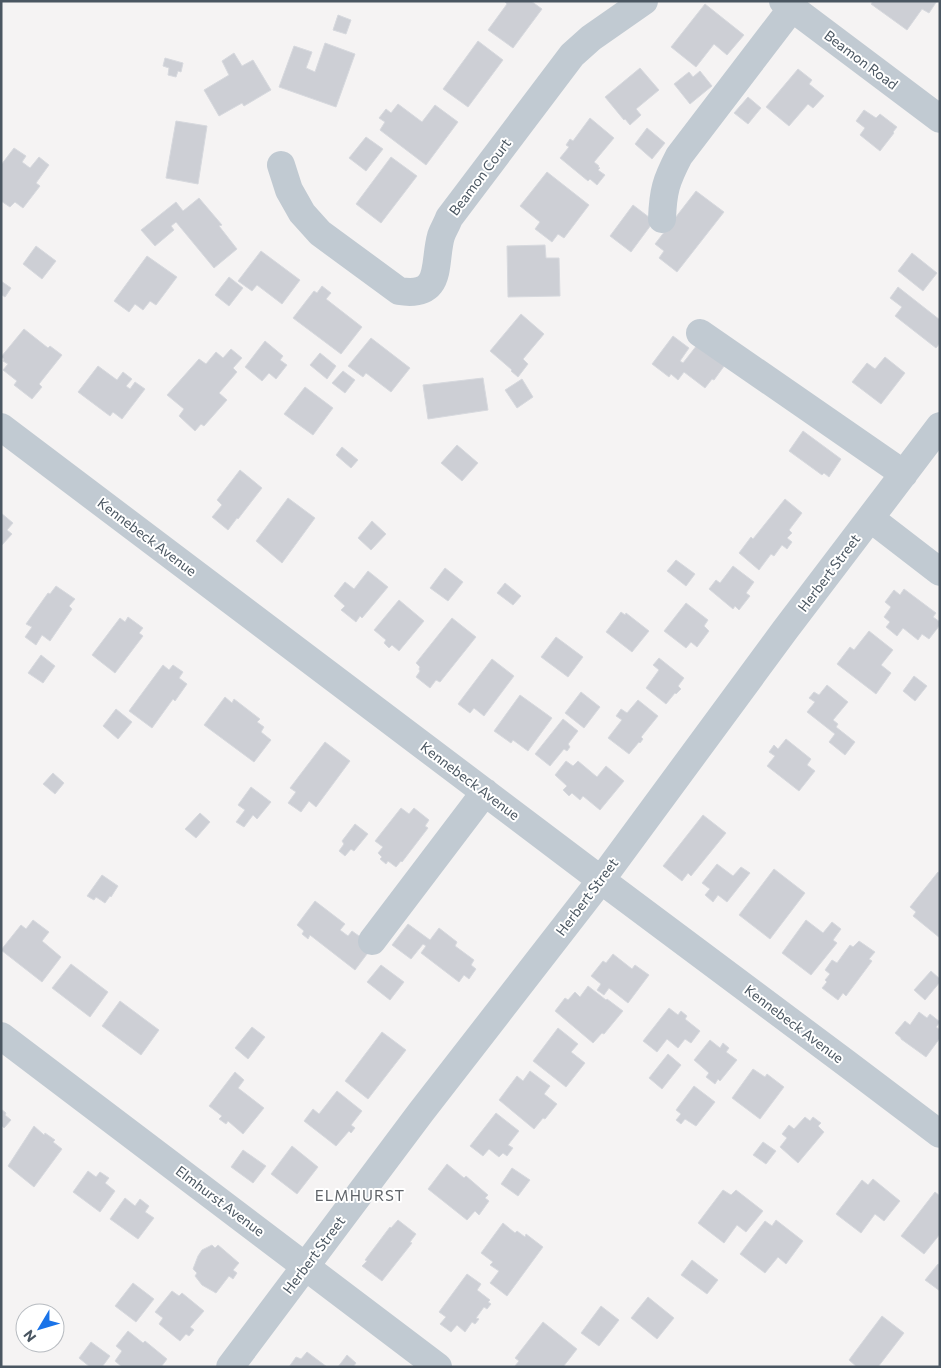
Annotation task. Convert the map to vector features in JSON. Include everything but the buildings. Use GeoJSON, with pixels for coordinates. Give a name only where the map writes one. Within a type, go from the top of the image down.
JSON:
{"type":"FeatureCollection","features":[{"type":"Feature","properties":{"kind":"street","name":"Beamon Court"},"geometry":{"type":"LineString","coordinates":[[281,165],[289,190],[302,213],[320,233],[400,291],[411,293],[423,290],[436,275],[441,236],[449,218],[572,56],[591,38],[644,1]]}},
{"type":"Feature","properties":{"kind":"street","name":"Beamon Road"},"geometry":{"type":"LineString","coordinates":[[787,5],[940,119]]}},
{"type":"Feature","properties":{"kind":"street"},"geometry":{"type":"LineString","coordinates":[[662,219],[663,196],[668,177],[679,156],[787,5]]}},
{"type":"Feature","properties":{"kind":"street"},"geometry":{"type":"LineString","coordinates":[[700,333],[904,474]]}},
{"type":"Feature","properties":{"kind":"street","name":"Herbert Street"},"geometry":{"type":"LineString","coordinates":[[230,1367],[421,1112],[601,880],[785,630],[940,426]]}},
{"type":"Feature","properties":{"kind":"street","name":"Kennebeck Avenue"},"geometry":{"type":"LineString","coordinates":[[1,427],[940,1134]]}},
{"type":"Feature","properties":{"kind":"street"},"geometry":{"type":"LineString","coordinates":[[870,518],[940,572]]}},
{"type":"Feature","properties":{"kind":"street"},"geometry":{"type":"LineString","coordinates":[[372,941],[485,792]]}},
{"type":"Feature","properties":{"kind":"street","name":"Elmhurst Avenue"},"geometry":{"type":"LineString","coordinates":[[1,1036],[438,1367]]}},
{"type":"Feature","properties":{"kind":"district","name":"ELMHURST"},"geometry":{"type":"Point","coordinates":[360,1196]}}]}
